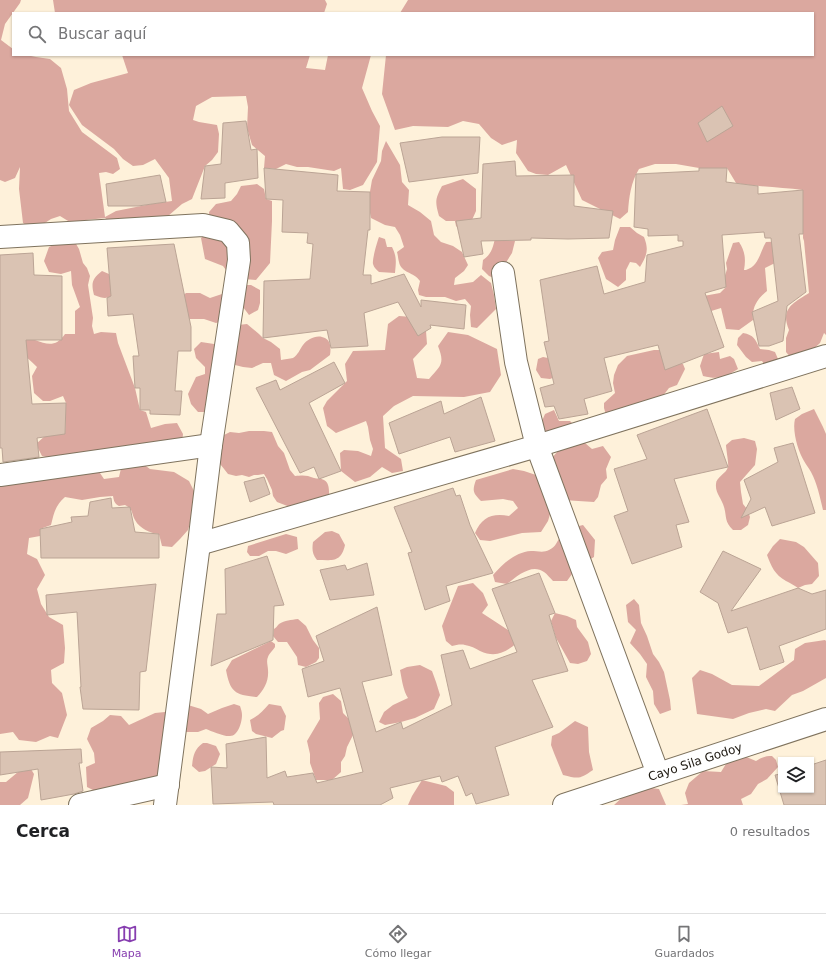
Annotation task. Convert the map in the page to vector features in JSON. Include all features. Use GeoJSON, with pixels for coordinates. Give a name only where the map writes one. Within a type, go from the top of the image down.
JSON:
{"type":"FeatureCollection","features":[{"type":"Feature","properties":{"kind":"street"},"geometry":{"type":"LineString","coordinates":[[0,237],[203,225],[228,231],[238,243],[238,260],[211,445],[167,795],[80,805]]}},
{"type":"Feature","properties":{"kind":"street"},"geometry":{"type":"LineString","coordinates":[[504,273],[516,362],[537,446],[658,774]]}},
{"type":"Feature","properties":{"kind":"street"},"geometry":{"type":"LineString","coordinates":[[199,544],[537,446],[826,356]]}},
{"type":"Feature","properties":{"kind":"street"},"geometry":{"type":"LineString","coordinates":[[0,475],[211,445]]}},
{"type":"Feature","properties":{"kind":"street","name":"Cayo Sila Godoy"},"geometry":{"type":"LineString","coordinates":[[564,805],[826,719]]}},
{"type":"Feature","properties":{"kind":"shaded area"},"geometry":{"type":"Polygon","coordinates":[[[0,0],[21,0],[5,24],[1,40],[12,48],[12,56],[31,56],[50,59],[61,68],[67,89],[69,111],[82,132],[117,158],[120,169],[113,174],[106,172],[99,173],[105,217],[116,211],[172,201],[169,178],[155,159],[143,165],[133,166],[123,159],[114,149],[82,125],[69,105],[74,90],[91,83],[128,73],[122,56],[310,56],[306,68],[325,70],[328,56],[371,56],[362,88],[380,126],[377,162],[363,185],[350,190],[343,189],[341,168],[334,171],[297,167],[286,164],[276,169],[264,168],[265,156],[252,145],[247,128],[248,107],[246,96],[212,97],[196,106],[193,120],[217,125],[219,134],[218,152],[205,166],[192,199],[182,204],[168,216],[113,224],[105,218],[86,220],[73,224],[60,216],[51,219],[34,230],[23,223],[19,189],[20,167],[15,178],[5,182],[0,180],[0,0]]]}},
{"type":"Feature","properties":{"kind":"shaded area"},"geometry":{"type":"Polygon","coordinates":[[[53,0],[325,0],[327,4],[324,12],[55,12],[53,0]]]}},
{"type":"Feature","properties":{"kind":"shaded area"},"geometry":{"type":"Polygon","coordinates":[[[408,0],[826,0],[826,335],[824,333],[820,343],[808,354],[792,359],[786,352],[786,338],[789,330],[786,317],[787,312],[793,304],[809,293],[803,238],[803,190],[736,183],[727,168],[699,168],[676,164],[655,164],[639,169],[631,190],[628,212],[620,219],[582,200],[566,165],[548,175],[536,174],[528,171],[516,153],[517,140],[502,145],[491,138],[479,124],[463,121],[448,127],[413,126],[395,130],[382,94],[386,56],[814,56],[814,12],[401,12],[408,0]]]}},
{"type":"Feature","properties":{"kind":"shaded area"},"geometry":{"type":"Polygon","coordinates":[[[386,141],[400,165],[402,182],[409,190],[408,205],[431,221],[434,235],[441,242],[453,246],[462,252],[468,265],[464,271],[455,278],[454,285],[473,282],[481,275],[491,283],[496,309],[477,328],[471,327],[471,306],[465,299],[456,301],[445,297],[426,297],[419,295],[418,290],[420,281],[400,266],[397,252],[404,247],[400,235],[395,227],[385,225],[371,218],[368,203],[372,180],[381,161],[382,151],[386,141]]]}},
{"type":"Feature","properties":{"kind":"shaded area"},"geometry":{"type":"Polygon","coordinates":[[[463,179],[476,189],[476,211],[472,220],[458,228],[455,221],[446,221],[439,216],[436,201],[442,186],[463,179]]]}},
{"type":"Feature","properties":{"kind":"shaded area"},"geometry":{"type":"Polygon","coordinates":[[[257,184],[264,189],[266,199],[272,201],[270,263],[256,280],[232,278],[223,266],[205,259],[201,238],[214,226],[210,223],[209,212],[216,204],[231,201],[241,186],[257,184]]]}},
{"type":"Feature","properties":{"kind":"shaded area"},"geometry":{"type":"Polygon","coordinates":[[[620,227],[630,227],[644,237],[647,249],[646,256],[640,267],[636,263],[630,262],[626,270],[626,280],[618,287],[606,279],[598,258],[602,252],[613,250],[620,227]]]}},
{"type":"Feature","properties":{"kind":"shaded area"},"geometry":{"type":"Polygon","coordinates":[[[503,233],[504,241],[515,241],[512,253],[500,272],[494,278],[489,276],[482,269],[483,260],[491,252],[496,234],[503,233]]]}},
{"type":"Feature","properties":{"kind":"shaded area"},"geometry":{"type":"Polygon","coordinates":[[[72,237],[79,249],[83,263],[90,276],[88,285],[94,334],[101,332],[116,333],[118,343],[135,388],[140,410],[146,412],[151,428],[165,424],[177,423],[183,434],[181,455],[153,445],[146,448],[96,451],[92,461],[104,479],[119,477],[123,460],[133,457],[150,469],[174,472],[189,481],[195,493],[192,516],[188,530],[172,547],[162,546],[159,534],[149,532],[142,528],[135,520],[130,508],[125,505],[117,505],[114,502],[113,496],[82,500],[65,497],[54,513],[51,525],[40,529],[40,536],[29,538],[27,554],[37,559],[45,575],[37,589],[41,604],[49,617],[63,625],[65,648],[64,663],[51,670],[52,683],[62,693],[67,715],[58,738],[50,736],[36,742],[19,740],[13,732],[0,734],[0,465],[4,469],[13,469],[38,474],[90,462],[64,461],[42,456],[36,444],[46,435],[65,434],[66,403],[63,396],[50,401],[43,401],[34,393],[32,376],[37,367],[16,350],[0,347],[0,323],[5,322],[1,289],[8,286],[15,302],[19,340],[33,340],[52,344],[62,338],[65,334],[75,334],[75,311],[80,307],[72,285],[71,271],[61,274],[49,272],[44,261],[49,247],[72,237]]]}},
{"type":"Feature","properties":{"kind":"shaded area"},"geometry":{"type":"Polygon","coordinates":[[[379,237],[385,239],[387,247],[392,247],[394,251],[396,260],[395,273],[379,272],[373,265],[379,237]]]}},
{"type":"Feature","properties":{"kind":"shaded area"},"geometry":{"type":"Polygon","coordinates":[[[790,241],[800,245],[802,257],[801,265],[775,263],[765,268],[767,291],[760,297],[756,304],[753,311],[753,320],[739,330],[726,329],[721,308],[708,312],[698,297],[720,293],[726,287],[724,279],[727,269],[726,263],[733,243],[739,242],[743,249],[745,262],[744,270],[746,270],[754,265],[759,258],[766,242],[790,241]]]}},
{"type":"Feature","properties":{"kind":"shaded area"},"geometry":{"type":"Polygon","coordinates":[[[102,271],[109,274],[117,294],[106,298],[94,295],[93,282],[96,276],[102,271]]]}},
{"type":"Feature","properties":{"kind":"shaded area"},"geometry":{"type":"Polygon","coordinates":[[[231,285],[251,285],[260,290],[260,303],[258,310],[249,315],[243,307],[227,310],[222,321],[216,323],[204,319],[189,319],[180,298],[186,293],[200,293],[210,298],[222,294],[231,285]]]}},
{"type":"Feature","properties":{"kind":"shaded area"},"geometry":{"type":"Polygon","coordinates":[[[399,316],[412,317],[426,331],[427,344],[413,359],[417,378],[429,379],[439,367],[441,364],[441,357],[438,346],[448,332],[468,335],[497,349],[501,375],[490,392],[464,397],[413,396],[394,406],[383,416],[385,448],[401,459],[403,471],[392,473],[382,467],[370,477],[355,482],[341,471],[340,453],[344,450],[358,451],[371,456],[373,449],[366,421],[336,433],[327,426],[323,408],[327,401],[347,381],[345,364],[353,351],[385,350],[388,324],[399,316]]]}},
{"type":"Feature","properties":{"kind":"shaded area"},"geometry":{"type":"Polygon","coordinates":[[[247,324],[263,338],[280,349],[281,360],[293,358],[298,354],[305,343],[310,339],[319,336],[327,339],[330,348],[330,355],[310,370],[302,372],[286,381],[274,375],[271,363],[263,363],[252,368],[235,365],[231,358],[238,325],[247,324]]]}},
{"type":"Feature","properties":{"kind":"shaded area"},"geometry":{"type":"Polygon","coordinates":[[[743,333],[754,338],[760,349],[775,352],[778,359],[777,364],[766,367],[762,361],[752,362],[746,357],[737,345],[738,338],[743,333]]]}},
{"type":"Feature","properties":{"kind":"shaded area"},"geometry":{"type":"Polygon","coordinates":[[[201,342],[214,344],[225,355],[224,403],[205,412],[198,412],[191,404],[188,394],[196,377],[205,374],[205,367],[196,358],[194,349],[201,342]]]}},
{"type":"Feature","properties":{"kind":"shaded area"},"geometry":{"type":"Polygon","coordinates":[[[660,350],[683,364],[685,369],[677,385],[669,388],[662,397],[606,415],[604,403],[615,393],[613,383],[618,365],[627,356],[660,350]]]}},
{"type":"Feature","properties":{"kind":"shaded area"},"geometry":{"type":"Polygon","coordinates":[[[719,352],[720,359],[730,356],[734,359],[738,369],[718,378],[703,376],[700,366],[704,354],[719,352]]]}},
{"type":"Feature","properties":{"kind":"shaded area"},"geometry":{"type":"Polygon","coordinates":[[[562,356],[557,376],[550,379],[541,378],[536,370],[538,359],[543,357],[548,358],[562,356]]]}},
{"type":"Feature","properties":{"kind":"shaded area"},"geometry":{"type":"Polygon","coordinates":[[[814,409],[826,434],[826,510],[823,510],[815,481],[802,457],[794,429],[795,419],[814,409]]]}},
{"type":"Feature","properties":{"kind":"shaded area"},"geometry":{"type":"Polygon","coordinates":[[[554,410],[559,421],[570,421],[575,426],[585,443],[592,449],[603,446],[611,457],[606,469],[607,478],[601,485],[598,497],[594,502],[563,500],[551,459],[558,451],[547,436],[542,421],[545,414],[554,410]]]}},
{"type":"Feature","properties":{"kind":"shaded area"},"geometry":{"type":"Polygon","coordinates":[[[249,431],[272,432],[278,446],[284,453],[290,470],[295,476],[303,475],[326,481],[329,490],[329,498],[290,507],[277,502],[264,474],[249,477],[228,474],[217,460],[222,438],[230,432],[239,433],[249,431]]]}},
{"type":"Feature","properties":{"kind":"shaded area"},"geometry":{"type":"Polygon","coordinates":[[[744,438],[755,441],[757,449],[755,465],[740,482],[743,504],[750,517],[748,525],[741,530],[733,530],[727,521],[725,510],[716,487],[716,482],[728,467],[726,445],[732,440],[744,438]]]}},
{"type":"Feature","properties":{"kind":"shaded area"},"geometry":{"type":"Polygon","coordinates":[[[513,469],[539,476],[551,511],[548,521],[541,532],[522,533],[490,541],[480,540],[475,533],[484,520],[488,517],[498,515],[509,516],[518,508],[513,501],[503,499],[481,501],[474,492],[476,480],[513,469]]]}},
{"type":"Feature","properties":{"kind":"shaded area"},"geometry":{"type":"Polygon","coordinates":[[[583,525],[595,540],[594,557],[577,567],[567,581],[553,581],[544,572],[535,569],[515,577],[507,584],[495,582],[493,575],[510,559],[525,552],[547,551],[555,545],[561,536],[566,532],[583,525]]]}},
{"type":"Feature","properties":{"kind":"shaded area"},"geometry":{"type":"Polygon","coordinates":[[[332,531],[339,534],[345,545],[341,555],[338,558],[331,560],[317,560],[314,556],[312,547],[313,542],[325,532],[332,531]]]}},
{"type":"Feature","properties":{"kind":"shaded area"},"geometry":{"type":"Polygon","coordinates":[[[286,534],[297,537],[298,549],[286,554],[276,551],[268,551],[259,556],[250,556],[247,552],[248,546],[286,534]]]}},
{"type":"Feature","properties":{"kind":"shaded area"},"geometry":{"type":"Polygon","coordinates":[[[780,539],[796,542],[804,547],[818,563],[819,576],[812,584],[798,588],[782,579],[774,570],[767,555],[780,539]]]}},
{"type":"Feature","properties":{"kind":"shaded area"},"geometry":{"type":"Polygon","coordinates":[[[473,583],[483,593],[488,605],[482,613],[508,630],[517,643],[504,652],[490,654],[467,645],[452,646],[446,641],[442,626],[458,586],[473,583]]]}},
{"type":"Feature","properties":{"kind":"shaded area"},"geometry":{"type":"Polygon","coordinates":[[[634,599],[639,605],[641,623],[653,654],[664,672],[671,710],[660,714],[654,704],[653,691],[646,677],[647,664],[630,643],[636,630],[628,622],[626,605],[634,599]]]}},
{"type":"Feature","properties":{"kind":"shaded area"},"geometry":{"type":"Polygon","coordinates":[[[555,613],[576,620],[577,627],[588,642],[591,654],[587,661],[578,664],[570,663],[556,638],[551,621],[555,613]]]}},
{"type":"Feature","properties":{"kind":"shaded area"},"geometry":{"type":"Polygon","coordinates":[[[298,619],[306,626],[319,648],[319,658],[316,662],[306,667],[298,665],[297,657],[287,642],[278,642],[273,636],[274,629],[279,624],[298,619]]]}},
{"type":"Feature","properties":{"kind":"shaded area"},"geometry":{"type":"Polygon","coordinates":[[[825,640],[826,678],[803,691],[792,695],[775,711],[766,709],[733,719],[697,714],[692,678],[700,670],[712,674],[732,685],[759,686],[794,660],[795,649],[805,643],[825,640]]]}},
{"type":"Feature","properties":{"kind":"shaded area"},"geometry":{"type":"Polygon","coordinates":[[[271,641],[275,644],[275,647],[267,659],[268,678],[262,691],[257,697],[243,695],[235,691],[229,683],[226,670],[232,660],[271,641]]]}},
{"type":"Feature","properties":{"kind":"shaded area"},"geometry":{"type":"Polygon","coordinates":[[[420,665],[432,671],[436,682],[440,695],[434,709],[415,718],[401,722],[385,725],[379,722],[384,712],[393,705],[408,698],[400,670],[407,667],[420,665]]]}},
{"type":"Feature","properties":{"kind":"shaded area"},"geometry":{"type":"Polygon","coordinates":[[[333,694],[341,701],[343,713],[349,719],[353,735],[347,747],[345,756],[341,762],[341,772],[332,780],[316,780],[310,763],[310,754],[307,741],[320,719],[319,703],[323,697],[333,694]]]}},
{"type":"Feature","properties":{"kind":"shaded area"},"geometry":{"type":"Polygon","coordinates":[[[234,704],[240,706],[242,712],[239,728],[235,734],[225,736],[206,729],[198,732],[184,732],[188,705],[201,709],[208,714],[234,704]]]}},
{"type":"Feature","properties":{"kind":"shaded area"},"geometry":{"type":"Polygon","coordinates":[[[269,704],[281,706],[286,716],[284,730],[272,738],[256,734],[252,731],[250,720],[256,717],[269,704]]]}},
{"type":"Feature","properties":{"kind":"shaded area"},"geometry":{"type":"Polygon","coordinates":[[[165,712],[170,721],[157,780],[103,795],[87,787],[86,767],[95,763],[94,753],[87,739],[91,728],[110,715],[121,716],[129,725],[155,713],[165,712]]]}},
{"type":"Feature","properties":{"kind":"shaded area"},"geometry":{"type":"Polygon","coordinates":[[[575,721],[588,727],[589,752],[593,770],[582,777],[576,778],[563,775],[551,745],[552,736],[559,733],[575,721]]]}},
{"type":"Feature","properties":{"kind":"shaded area"},"geometry":{"type":"Polygon","coordinates":[[[203,743],[216,746],[220,754],[216,764],[205,771],[199,772],[192,766],[192,763],[196,751],[203,743]]]}},
{"type":"Feature","properties":{"kind":"shaded area"},"geometry":{"type":"Polygon","coordinates":[[[744,756],[756,761],[764,757],[772,756],[776,760],[778,767],[767,779],[758,784],[751,794],[741,799],[743,805],[681,805],[688,804],[685,793],[689,783],[703,771],[721,772],[729,759],[744,756]]]}},
{"type":"Feature","properties":{"kind":"shaded area"},"geometry":{"type":"Polygon","coordinates":[[[29,766],[34,774],[28,798],[20,805],[0,805],[0,782],[6,782],[18,772],[29,766]]]}},
{"type":"Feature","properties":{"kind":"shaded area"},"geometry":{"type":"Polygon","coordinates":[[[422,780],[446,786],[454,792],[454,805],[408,805],[422,780]]]}},
{"type":"Feature","properties":{"kind":"shaded area"},"geometry":{"type":"Polygon","coordinates":[[[644,787],[659,789],[666,805],[614,805],[626,794],[644,787]]]}},
{"type":"Feature","properties":{"kind":"building"},"geometry":{"type":"Polygon","coordinates":[[[722,106],[733,126],[707,142],[698,123],[722,106]]]}},
{"type":"Feature","properties":{"kind":"building"},"geometry":{"type":"Polygon","coordinates":[[[246,121],[251,150],[257,149],[258,178],[225,183],[225,198],[201,199],[205,166],[221,164],[223,123],[246,121]]]}},
{"type":"Feature","properties":{"kind":"building"},"geometry":{"type":"Polygon","coordinates":[[[442,137],[480,137],[478,173],[409,182],[400,143],[442,137]]]}},
{"type":"Feature","properties":{"kind":"building"},"geometry":{"type":"Polygon","coordinates":[[[515,161],[516,176],[574,175],[574,206],[613,211],[609,238],[531,238],[531,240],[481,241],[483,254],[464,257],[456,221],[481,218],[483,164],[515,161]]]}},
{"type":"Feature","properties":{"kind":"building"},"geometry":{"type":"Polygon","coordinates":[[[264,168],[338,175],[337,191],[370,192],[370,230],[368,230],[363,275],[371,275],[371,284],[404,274],[421,307],[421,300],[466,305],[464,329],[430,325],[431,328],[418,336],[398,302],[364,313],[368,346],[331,348],[327,330],[263,338],[264,281],[310,279],[313,244],[307,243],[308,233],[282,232],[283,200],[266,199],[264,168]]]}},
{"type":"Feature","properties":{"kind":"building"},"geometry":{"type":"Polygon","coordinates":[[[699,168],[727,168],[726,182],[758,186],[758,194],[803,190],[803,234],[799,234],[806,292],[787,306],[783,341],[769,346],[759,346],[752,312],[778,301],[771,238],[765,238],[764,232],[722,235],[726,287],[705,293],[724,347],[665,370],[658,345],[604,358],[612,391],[584,399],[588,414],[559,419],[554,406],[545,407],[540,388],[554,384],[544,342],[549,341],[540,280],[597,266],[604,294],[645,282],[647,255],[683,246],[683,241],[678,241],[678,235],[648,236],[648,229],[634,227],[636,174],[699,171],[699,168]]]}},
{"type":"Feature","properties":{"kind":"building"},"geometry":{"type":"Polygon","coordinates":[[[160,175],[166,202],[138,206],[108,206],[106,184],[160,175]]]}},
{"type":"Feature","properties":{"kind":"building"},"geometry":{"type":"Polygon","coordinates":[[[174,244],[191,327],[191,351],[178,351],[175,391],[182,391],[180,415],[150,414],[150,410],[140,410],[140,388],[135,388],[133,356],[139,356],[133,314],[108,316],[107,298],[111,296],[107,248],[174,244]]]}},
{"type":"Feature","properties":{"kind":"building"},"geometry":{"type":"Polygon","coordinates":[[[33,253],[34,275],[62,276],[62,340],[26,340],[32,404],[66,403],[65,434],[37,438],[39,457],[3,462],[2,448],[0,448],[0,255],[33,253]]]}},
{"type":"Feature","properties":{"kind":"building"},"geometry":{"type":"Polygon","coordinates":[[[334,362],[345,383],[309,403],[341,471],[319,479],[314,467],[300,473],[256,388],[276,380],[280,390],[334,362]]]}},
{"type":"Feature","properties":{"kind":"building"},"geometry":{"type":"Polygon","coordinates":[[[792,387],[800,409],[776,420],[770,393],[792,387]]]}},
{"type":"Feature","properties":{"kind":"building"},"geometry":{"type":"Polygon","coordinates":[[[481,397],[495,441],[455,452],[450,437],[399,454],[389,423],[441,401],[444,414],[481,397]]]}},
{"type":"Feature","properties":{"kind":"building"},"geometry":{"type":"Polygon","coordinates":[[[707,409],[728,467],[674,479],[689,522],[676,525],[682,547],[632,564],[614,516],[628,511],[614,469],[647,459],[637,435],[707,409]]]}},
{"type":"Feature","properties":{"kind":"building"},"geometry":{"type":"Polygon","coordinates":[[[793,443],[815,513],[772,526],[765,507],[741,518],[751,499],[744,480],[778,462],[774,448],[793,443]]]}},
{"type":"Feature","properties":{"kind":"building"},"geometry":{"type":"Polygon","coordinates":[[[264,477],[270,494],[250,502],[244,482],[264,477]]]}},
{"type":"Feature","properties":{"kind":"building"},"geometry":{"type":"Polygon","coordinates":[[[453,488],[456,496],[460,495],[470,525],[493,573],[446,586],[450,601],[425,610],[408,553],[412,552],[394,507],[453,488]]]}},
{"type":"Feature","properties":{"kind":"building"},"geometry":{"type":"Polygon","coordinates":[[[111,498],[112,508],[130,507],[135,532],[159,534],[159,558],[41,558],[40,529],[72,522],[71,517],[88,516],[90,502],[111,498]]]}},
{"type":"Feature","properties":{"kind":"building"},"geometry":{"type":"Polygon","coordinates":[[[723,551],[761,569],[731,611],[798,588],[812,594],[826,590],[826,629],[779,646],[784,662],[760,670],[747,627],[728,633],[718,603],[700,592],[723,551]]]}},
{"type":"Feature","properties":{"kind":"building"},"geometry":{"type":"Polygon","coordinates":[[[267,556],[284,605],[274,606],[273,640],[211,666],[217,614],[226,614],[225,569],[267,556]]]}},
{"type":"Feature","properties":{"kind":"building"},"geometry":{"type":"Polygon","coordinates":[[[367,563],[374,595],[330,600],[320,570],[345,565],[347,570],[367,563]]]}},
{"type":"Feature","properties":{"kind":"building"},"geometry":{"type":"Polygon","coordinates":[[[539,573],[555,613],[549,615],[568,671],[532,680],[553,727],[495,747],[509,795],[476,804],[472,793],[466,796],[458,776],[442,782],[440,776],[390,788],[393,798],[380,805],[274,805],[273,802],[213,804],[211,767],[227,768],[226,744],[266,737],[267,778],[285,771],[287,777],[313,773],[317,783],[363,772],[340,688],[308,697],[302,669],[324,661],[316,636],[377,607],[392,675],[362,682],[376,732],[401,722],[403,729],[452,705],[441,655],[463,650],[470,669],[517,652],[492,589],[539,573]]]}},
{"type":"Feature","properties":{"kind":"building"},"geometry":{"type":"Polygon","coordinates":[[[156,584],[146,671],[140,672],[139,710],[83,709],[80,687],[77,612],[47,615],[46,595],[156,584]]]}},
{"type":"Feature","properties":{"kind":"building"},"geometry":{"type":"Polygon","coordinates":[[[81,749],[82,763],[79,763],[83,791],[74,794],[41,800],[38,769],[0,775],[0,752],[81,749]]]}},
{"type":"Feature","properties":{"kind":"building"},"geometry":{"type":"Polygon","coordinates":[[[826,760],[826,805],[784,805],[780,793],[814,793],[814,764],[826,760]]]}},
{"type":"Feature","properties":{"kind":"building"},"geometry":{"type":"Polygon","coordinates":[[[778,774],[778,785],[775,775],[778,774]]]}}]}
